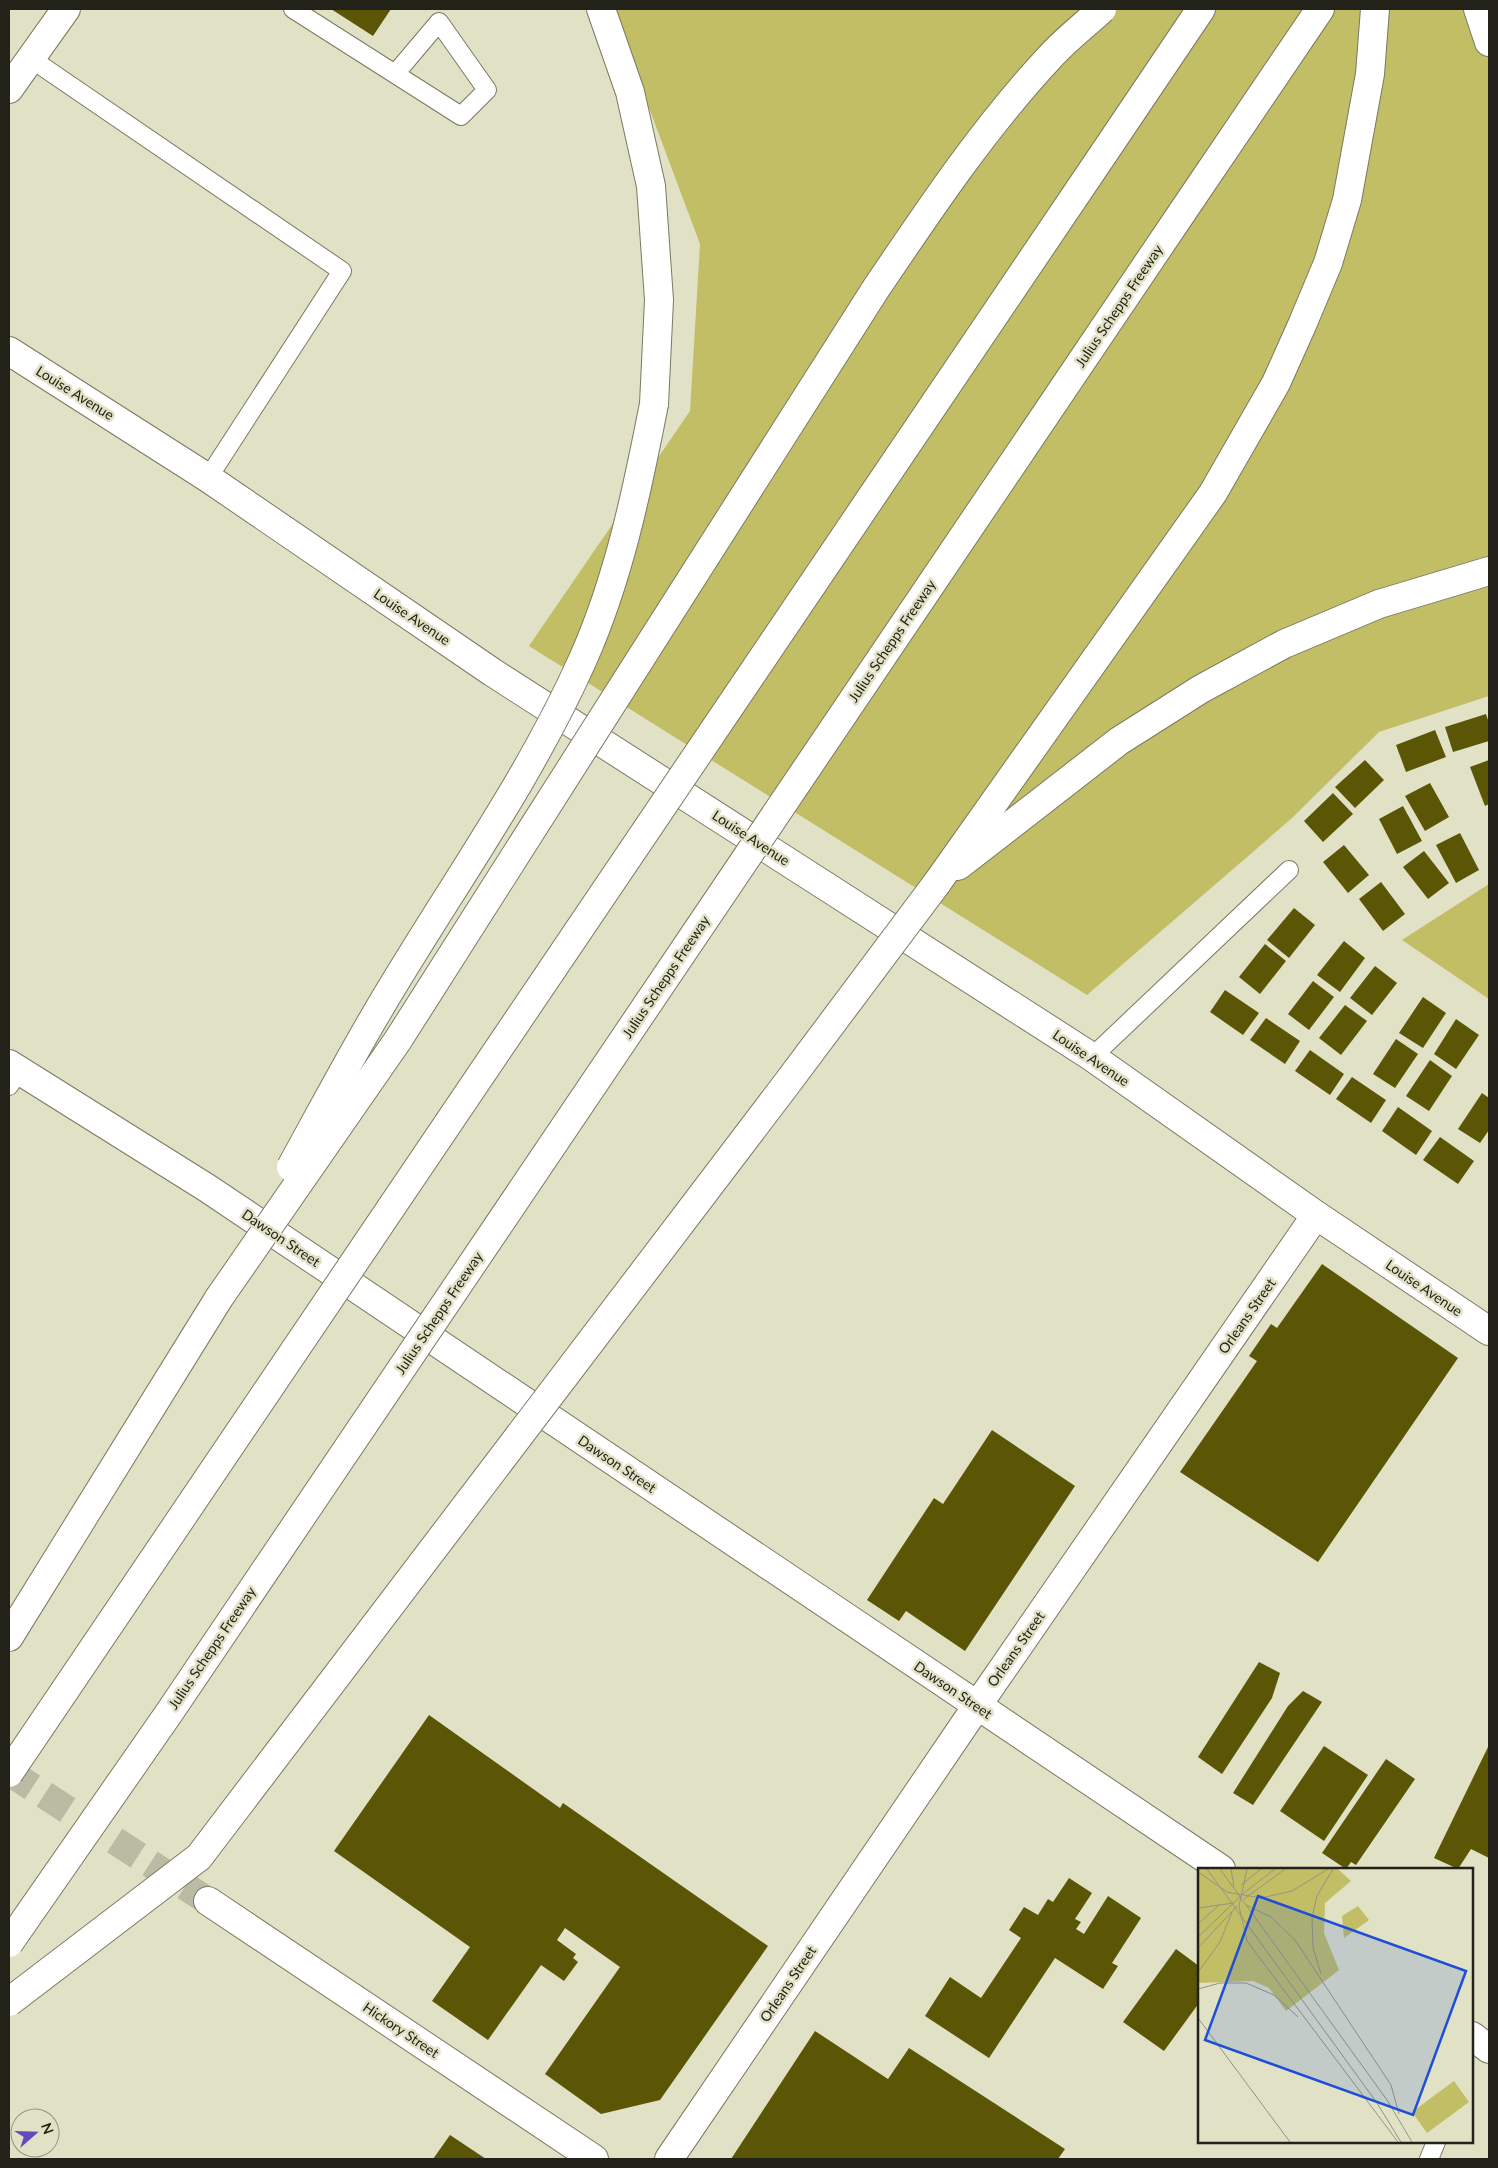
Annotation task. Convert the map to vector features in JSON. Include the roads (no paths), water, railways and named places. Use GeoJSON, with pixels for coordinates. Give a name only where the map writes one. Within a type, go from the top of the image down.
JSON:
{"type":"FeatureCollection","features":[{"type":"Feature","properties":{"kind":"main road"},"geometry":{"type":"LineString","coordinates":[[9,89],[66,9]]}},
{"type":"Feature","properties":{"kind":"main road"},"geometry":{"type":"LineString","coordinates":[[219,1298],[372,1021],[503,810],[538,748],[583,659],[616,570],[638,489],[654,404],[659,300],[651,186],[630,92],[601,9]]}},
{"type":"Feature","properties":{"kind":"main road"},"geometry":{"type":"LineString","coordinates":[[9,1636],[219,1298],[398,1040],[869,299],[926,214],[988,130],[1050,57],[1102,9]]}},
{"type":"Feature","properties":{"kind":"main road"},"geometry":{"type":"LineString","coordinates":[[9,1773],[1201,9]]}},
{"type":"Feature","properties":{"kind":"main road","name":"Julius Schepps Freeway"},"geometry":{"type":"LineString","coordinates":[[9,1943],[180,1696],[1320,9]]}},
{"type":"Feature","properties":{"kind":"main road"},"geometry":{"type":"LineString","coordinates":[[9,2002],[199,1857],[937,883],[1213,493],[1276,383],[1328,263],[1347,200],[1360,131],[1370,74],[1374,9]]}},
{"type":"Feature","properties":{"kind":"main road"},"geometry":{"type":"LineString","coordinates":[[1478,9],[1489,42]]}},
{"type":"Feature","properties":{"kind":"main road","name":"Louise Avenue"},"geometry":{"type":"LineString","coordinates":[[9,351],[208,478],[492,672],[1092,1057],[1316,1215],[1489,1332]]}},
{"type":"Feature","properties":{"kind":"main road"},"geometry":{"type":"LineString","coordinates":[[937,883],[1119,741],[1201,689],[1284,644],[1379,604],[1489,571]]}},
{"type":"Feature","properties":{"kind":"main road","name":"Dawson Street"},"geometry":{"type":"LineString","coordinates":[[12,1074],[207,1188],[1220,1868]]}},
{"type":"Feature","properties":{"kind":"main road","name":"Orleans Street"},"geometry":{"type":"LineString","coordinates":[[670,2159],[977,1706],[1316,1215]]}},
{"type":"Feature","properties":{"kind":"main road","name":"Hickory Street"},"geometry":{"type":"LineString","coordinates":[[208,1901],[594,2159]]}},
{"type":"Feature","properties":{"kind":"lane"},"geometry":{"type":"LineString","coordinates":[[293,9],[461,116],[487,90],[438,22],[396,74]]}},
{"type":"Feature","properties":{"kind":"lane"},"geometry":{"type":"LineString","coordinates":[[30,58],[342,271],[208,478]]}},
{"type":"Feature","properties":{"kind":"lane"},"geometry":{"type":"LineString","coordinates":[[1092,1057],[1289,870]]}},
{"type":"Feature","properties":{"kind":"lane"},"geometry":{"type":"LineString","coordinates":[[1429,2159],[1436,2143]]}},
{"type":"Feature","properties":{"kind":"tunnel"},"geometry":{"type":"LineString","coordinates":[[9,1772],[208,1901]]}}]}
